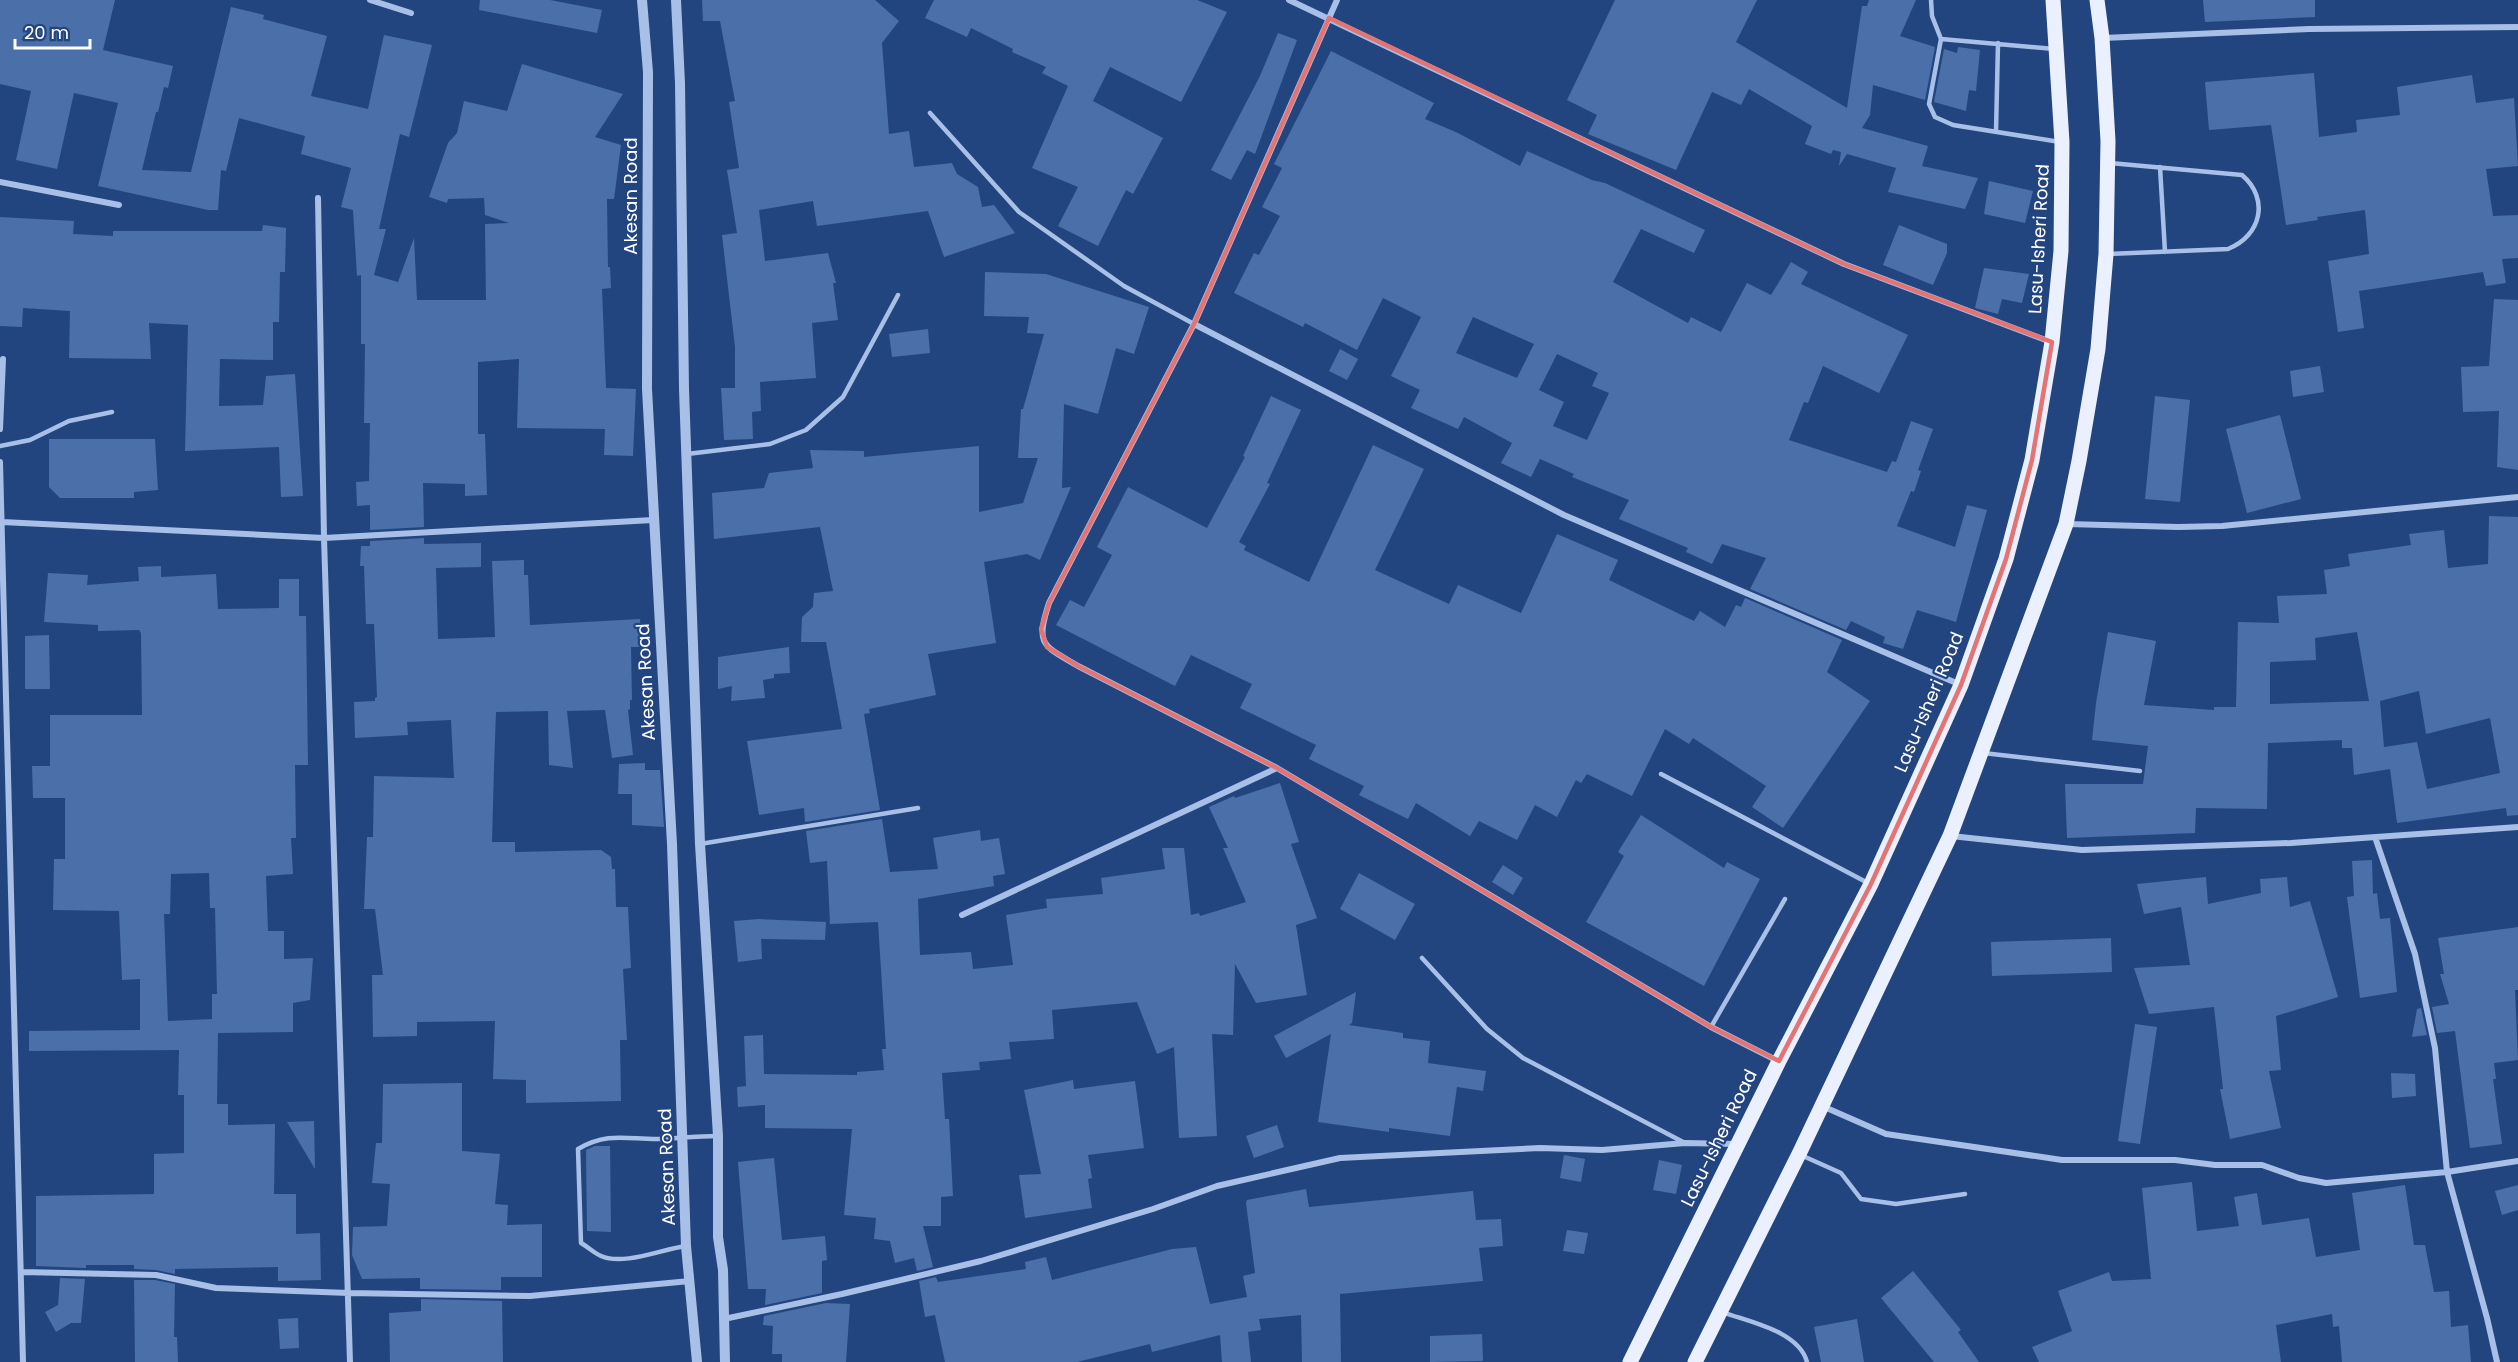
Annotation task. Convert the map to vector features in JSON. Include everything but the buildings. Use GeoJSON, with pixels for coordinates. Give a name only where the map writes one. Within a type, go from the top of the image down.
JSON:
{"type":"FeatureCollection","features":[{"type":"Feature","properties":{"kind":"main road","name":"Lasu-Isheri Road"},"geometry":{"type":"LineString","coordinates":[[1630,1362],[1737,1144],[1871,884],[1961,685],[2009,548],[2032,459],[2052,342],[2061,251],[2062,142],[2053,0]]}},
{"type":"Feature","properties":{"kind":"main road"},"geometry":{"type":"LineString","coordinates":[[1695,1362],[1799,1154],[1950,836],[2066,524],[2098,349],[2106,254],[2107,162],[2102,38],[2097,0]]}},
{"type":"Feature","properties":{"kind":"street"},"geometry":{"type":"LineString","coordinates":[[370,0],[411,13]]}},
{"type":"Feature","properties":{"kind":"street","name":"Akesan Road"},"geometry":{"type":"LineString","coordinates":[[642,0],[648,72],[647,389],[672,844],[686,1246],[697,1362]]}},
{"type":"Feature","properties":{"kind":"street"},"geometry":{"type":"LineString","coordinates":[[676,0],[680,82],[687,454],[700,844],[718,1136],[718,1237],[723,1270],[725,1362]]}},
{"type":"Feature","properties":{"kind":"street"},"geometry":{"type":"LineString","coordinates":[[1289,0],[1844,264],[2052,342]]}},
{"type":"Feature","properties":{"kind":"street"},"geometry":{"type":"LineString","coordinates":[[1337,0],[1194,324],[1049,603],[1041,629],[1047,647],[1078,666],[1277,768],[1711,1027],[1779,1061]]}},
{"type":"Feature","properties":{"kind":"street"},"geometry":{"type":"LineString","coordinates":[[2102,38],[2309,29],[2518,27]]}},
{"type":"Feature","properties":{"kind":"street"},"geometry":{"type":"LineString","coordinates":[[0,182],[119,205]]}},
{"type":"Feature","properties":{"kind":"street"},"geometry":{"type":"LineString","coordinates":[[318,198],[324,538],[350,1362]]}},
{"type":"Feature","properties":{"kind":"street"},"geometry":{"type":"LineString","coordinates":[[1194,324],[1564,515],[1961,685]]}},
{"type":"Feature","properties":{"kind":"street"},"geometry":{"type":"LineString","coordinates":[[0,429],[3,358]]}},
{"type":"Feature","properties":{"kind":"street"},"geometry":{"type":"LineString","coordinates":[[0,462],[23,1362]]}},
{"type":"Feature","properties":{"kind":"street"},"geometry":{"type":"LineString","coordinates":[[2066,524],[2222,526],[2518,497]]}},
{"type":"Feature","properties":{"kind":"street"},"geometry":{"type":"LineString","coordinates":[[3,522],[324,538],[653,519]]}},
{"type":"Feature","properties":{"kind":"street"},"geometry":{"type":"LineString","coordinates":[[962,915],[1277,768]]}},
{"type":"Feature","properties":{"kind":"street"},"geometry":{"type":"LineString","coordinates":[[1950,836],[2082,850],[2291,843],[2518,827]]}},
{"type":"Feature","properties":{"kind":"street"},"geometry":{"type":"LineString","coordinates":[[2375,837],[2415,954],[2435,1048],[2447,1172],[2497,1362]]}},
{"type":"Feature","properties":{"kind":"street"},"geometry":{"type":"LineString","coordinates":[[1821,1106],[1886,1134],[2062,1160],[2175,1160],[2215,1165],[2262,1166],[2299,1178],[2326,1183],[2447,1172],[2518,1161]]}},
{"type":"Feature","properties":{"kind":"street"},"geometry":{"type":"LineString","coordinates":[[724,1319],[981,1261],[1153,1209],[1217,1186],[1340,1158],[1540,1148],[1602,1150],[1685,1143],[1737,1144]]}},
{"type":"Feature","properties":{"kind":"street"},"geometry":{"type":"LineString","coordinates":[[22,1272],[156,1275],[216,1288],[530,1296],[690,1281]]}},
{"type":"Feature","properties":{"kind":"lane"},"geometry":{"type":"LineString","coordinates":[[1930,0],[1932,16],[1941,39],[1929,104],[1935,117],[1953,125],[2062,142]]}},
{"type":"Feature","properties":{"kind":"lane"},"geometry":{"type":"LineString","coordinates":[[1941,39],[2057,49]]}},
{"type":"Feature","properties":{"kind":"lane"},"geometry":{"type":"LineString","coordinates":[[1996,132],[1998,43]]}},
{"type":"Feature","properties":{"kind":"lane"},"geometry":{"type":"LineString","coordinates":[[930,113],[1019,212],[1124,286],[1194,324]]}},
{"type":"Feature","properties":{"kind":"lane"},"geometry":{"type":"LineString","coordinates":[[2106,254],[2228,249],[2238,245],[2252,233],[2258,222],[2256,196],[2251,183],[2242,175],[2107,162]]}},
{"type":"Feature","properties":{"kind":"lane"},"geometry":{"type":"LineString","coordinates":[[2160,167],[2165,252]]}},
{"type":"Feature","properties":{"kind":"lane"},"geometry":{"type":"LineString","coordinates":[[687,454],[770,444],[806,430],[843,397],[898,295]]}},
{"type":"Feature","properties":{"kind":"lane"},"geometry":{"type":"LineString","coordinates":[[0,446],[30,440],[69,421],[112,412]]}},
{"type":"Feature","properties":{"kind":"lane"},"geometry":{"type":"LineString","coordinates":[[1980,753],[2140,771]]}},
{"type":"Feature","properties":{"kind":"lane"},"geometry":{"type":"LineString","coordinates":[[1661,774],[1871,884]]}},
{"type":"Feature","properties":{"kind":"lane"},"geometry":{"type":"LineString","coordinates":[[700,844],[918,808]]}},
{"type":"Feature","properties":{"kind":"lane"},"geometry":{"type":"LineString","coordinates":[[1711,1027],[1785,899]]}},
{"type":"Feature","properties":{"kind":"lane"},"geometry":{"type":"LineString","coordinates":[[1422,958],[1487,1029],[1523,1058],[1685,1143]]}},
{"type":"Feature","properties":{"kind":"lane"},"geometry":{"type":"LineString","coordinates":[[686,1246],[652,1252],[633,1260],[603,1257],[581,1243],[578,1149],[592,1141],[610,1137],[660,1139],[718,1136]]}},
{"type":"Feature","properties":{"kind":"lane"},"geometry":{"type":"LineString","coordinates":[[1799,1154],[1840,1173],[1849,1181],[1860,1199],[1896,1204],[1965,1194]]}},
{"type":"Feature","properties":{"kind":"lane"},"geometry":{"type":"LineString","coordinates":[[1720,1311],[1777,1332],[1796,1343],[1807,1362]]}},
{"type":"Feature","properties":{"kind":"highlighted area"},"geometry":{"type":"Polygon","coordinates":[[[1329,18],[1844,264],[2052,342],[2032,460],[2006,559],[1961,685],[1871,884],[1779,1061],[1711,1027],[1277,768],[1078,666],[1047,647],[1041,629],[1049,603],[1194,324],[1329,18]]]}}]}
